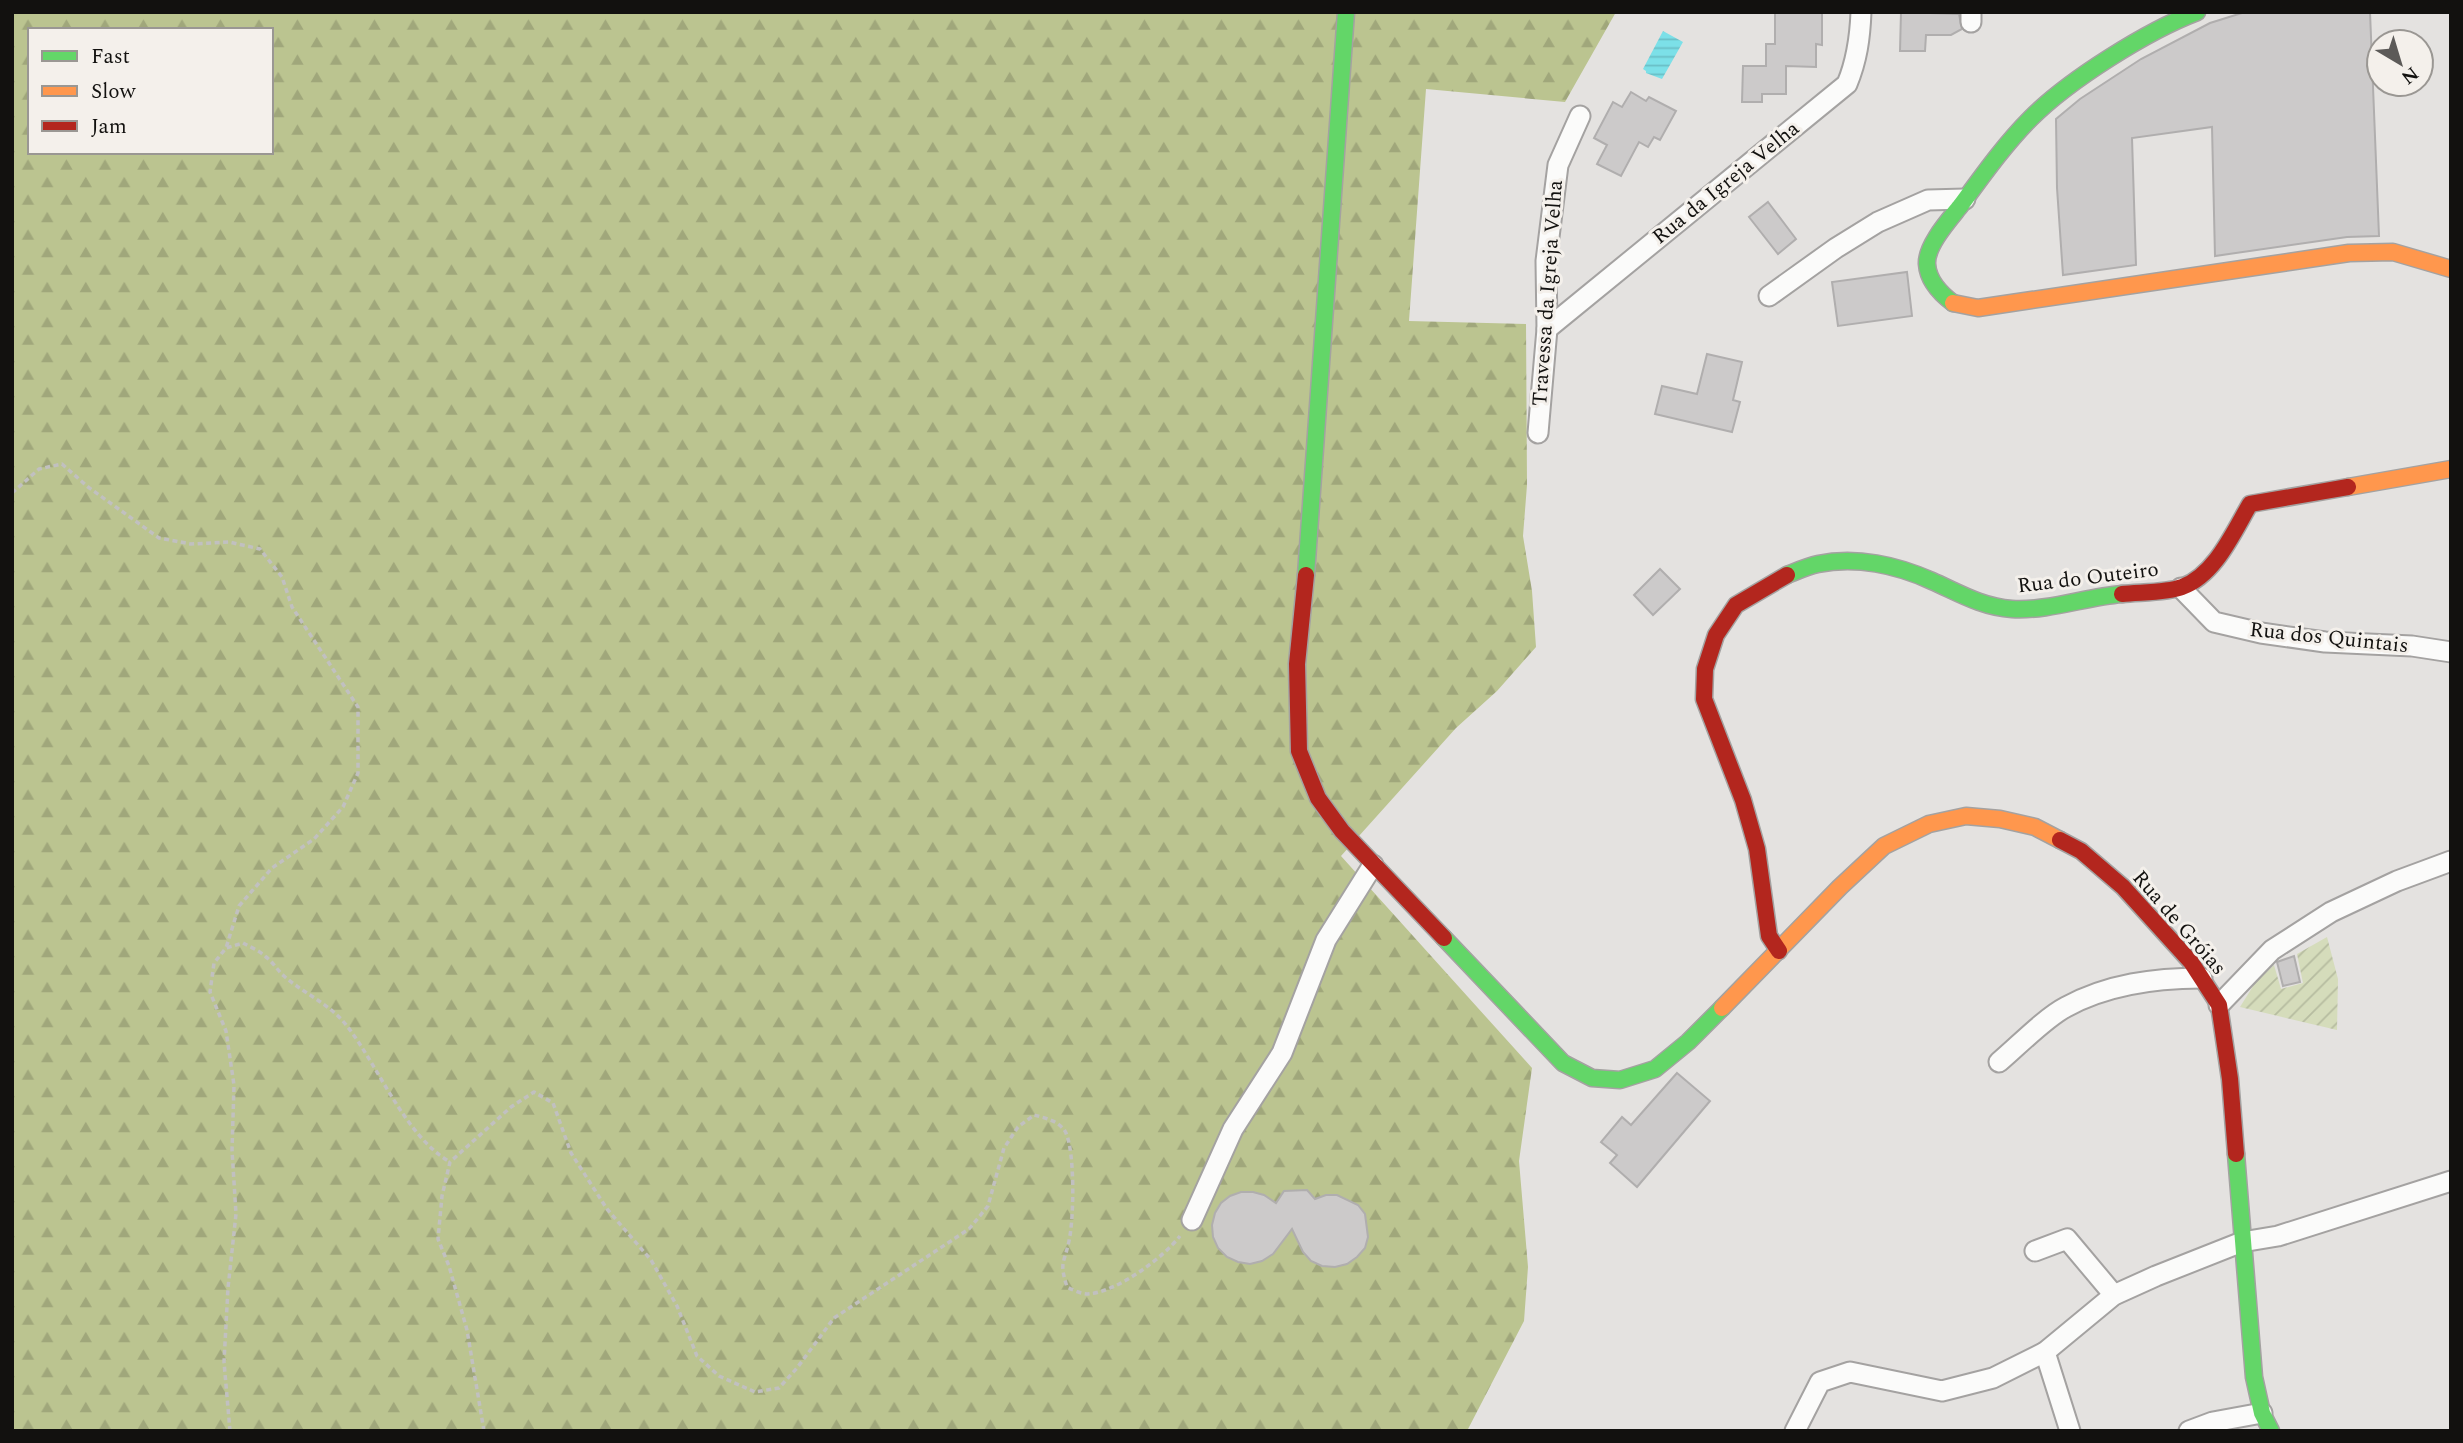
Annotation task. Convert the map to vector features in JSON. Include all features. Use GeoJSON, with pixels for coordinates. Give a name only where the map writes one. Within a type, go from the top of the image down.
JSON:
{"type":"FeatureCollection","features":[{"type":"Feature","properties":{"kind":"street","name":"Rua de Gróias"},"geometry":{"type":"LineString","coordinates":[[1346,12],[1308,555],[1297,664],[1299,751],[1318,798],[1342,831],[1373,865],[1563,1063],[1592,1078],[1620,1080],[1655,1069],[1688,1042],[1840,887],[1884,846],[1929,824],[1966,816],[2000,819],[2035,827],[2081,851],[2123,887],[2191,962],[2219,1005],[2230,1079],[2254,1377],[2266,1422]]}},
{"type":"Feature","properties":{"kind":"street","name":"Rua da Igreja Velha"},"geometry":{"type":"LineString","coordinates":[[1547,329],[1847,84],[1856,61],[1861,12]]}},
{"type":"Feature","properties":{"kind":"street"},"geometry":{"type":"LineString","coordinates":[[2197,12],[2132,45],[2070,86],[2032,117],[1995,159],[1935,239],[1927,264],[1937,290],[1955,305],[1989,306],[2349,253],[2393,252],[2451,269]]}},
{"type":"Feature","properties":{"kind":"street","name":"Travessa da Igreja Velha"},"geometry":{"type":"LineString","coordinates":[[1538,433],[1547,329],[1546,261],[1558,165],[1580,116]]}},
{"type":"Feature","properties":{"kind":"street"},"geometry":{"type":"LineString","coordinates":[[1769,296],[1878,222],[1928,200],[1965,199]]}},
{"type":"Feature","properties":{"kind":"street","name":"Rua do Outeiro"},"geometry":{"type":"LineString","coordinates":[[1779,951],[1769,936],[1757,849],[1746,812],[1704,699],[1705,669],[1716,635],[1736,605],[1779,578],[1818,564],[1856,562],[1887,564],[1931,580],[1972,601],[2011,609],[2058,607],[2098,596],[2181,588],[2202,576],[2227,545],[2250,504],[2451,469]]}},
{"type":"Feature","properties":{"kind":"street","name":"Rua dos Quintais"},"geometry":{"type":"LineString","coordinates":[[2181,588],[2214,622],[2261,633],[2312,640],[2412,646],[2451,652]]}},
{"type":"Feature","properties":{"kind":"street"},"geometry":{"type":"LineString","coordinates":[[2219,1005],[2272,950],[2330,912],[2397,881],[2451,861]]}},
{"type":"Feature","properties":{"kind":"street"},"geometry":{"type":"LineString","coordinates":[[1192,1220],[1233,1129],[1282,1053],[1326,940],[1373,865]]}},
{"type":"Feature","properties":{"kind":"street"},"geometry":{"type":"LineString","coordinates":[[1998,1062],[2063,1007],[2096,993],[2134,983],[2202,978]]}},
{"type":"Feature","properties":{"kind":"street"},"geometry":{"type":"LineString","coordinates":[[1795,1431],[1820,1382],[1850,1372],[1942,1391],[1993,1378],[2045,1352],[2114,1295],[2242,1242],[2278,1236],[2451,1181]]}},
{"type":"Feature","properties":{"kind":"street"},"geometry":{"type":"LineString","coordinates":[[2035,1251],[2067,1239],[2114,1295]]}},
{"type":"Feature","properties":{"kind":"street"},"geometry":{"type":"LineString","coordinates":[[2045,1352],[2070,1431]]}},
{"type":"Feature","properties":{"kind":"street"},"geometry":{"type":"LineString","coordinates":[[2189,1431],[2213,1422],[2266,1422]]}},
{"type":"Feature","properties":{"kind":"path"},"geometry":{"type":"LineString","coordinates":[[12,492],[39,469],[62,464],[88,487],[159,538],[191,544],[229,542],[260,549],[282,577],[292,607],[358,707],[358,772],[343,807],[314,839],[272,868],[239,906],[226,948],[214,964],[211,992],[226,1031],[234,1085],[232,1150],[236,1214],[224,1362],[230,1431]]}},
{"type":"Feature","properties":{"kind":"path"},"geometry":{"type":"LineString","coordinates":[[226,948],[243,943],[265,955],[285,978],[317,998],[346,1024],[408,1121],[434,1152],[450,1162]]}},
{"type":"Feature","properties":{"kind":"path"},"geometry":{"type":"LineString","coordinates":[[484,1431],[467,1330],[438,1238],[443,1196],[450,1162],[511,1107],[534,1092],[553,1103],[571,1153],[607,1209],[651,1260],[677,1306],[697,1356],[719,1376],[755,1392],[779,1388],[834,1318],[969,1229],[988,1206],[1004,1148],[1018,1127],[1034,1115],[1051,1119],[1065,1131],[1070,1156],[1072,1206],[1069,1240],[1061,1268],[1067,1287],[1086,1294],[1108,1289],[1148,1266],[1171,1247],[1192,1220]]}},
{"type":"Feature","properties":{"kind":"green space"},"geometry":{"type":"Polygon","coordinates":[[[12,12],[1616,12],[1565,102],[1426,89],[1409,321],[1526,324],[1527,485],[1523,536],[1532,591],[1536,647],[1497,691],[1456,728],[1341,856],[1532,1068],[1519,1161],[1528,1267],[1524,1321],[1467,1431],[12,1431],[12,12]]]}},
{"type":"Feature","properties":{"kind":"green space"},"geometry":{"type":"Polygon","coordinates":[[[2327,937],[2338,979],[2337,1030],[2240,1007],[2255,983],[2274,965],[2281,989],[2303,983],[2297,954],[2327,937]]]}},
{"type":"Feature","properties":{"kind":"water"},"geometry":{"type":"Polygon","coordinates":[[[1663,31],[1683,42],[1662,79],[1646,73],[1643,69],[1663,31]]]}},
{"type":"Feature","properties":{"kind":"building"},"geometry":{"type":"Polygon","coordinates":[[[1775,12],[1822,12],[1822,45],[1816,44],[1816,67],[1786,66],[1786,94],[1762,94],[1762,102],[1742,102],[1743,66],[1766,66],[1766,44],[1775,44],[1775,12]]]}},
{"type":"Feature","properties":{"kind":"building"},"geometry":{"type":"Polygon","coordinates":[[[1901,12],[1959,14],[1962,29],[1951,35],[1926,35],[1925,51],[1900,51],[1901,12]]]}},
{"type":"Feature","properties":{"kind":"building"},"geometry":{"type":"Polygon","coordinates":[[[2245,12],[2370,12],[2371,28],[2365,28],[2365,98],[2373,98],[2379,236],[2347,237],[2215,256],[2212,127],[2132,138],[2136,265],[2063,275],[2056,119],[2080,99],[2141,59],[2210,23],[2245,12]]]}},
{"type":"Feature","properties":{"kind":"building"},"geometry":{"type":"Polygon","coordinates":[[[1631,92],[1646,101],[1649,97],[1676,111],[1660,140],[1654,137],[1648,147],[1639,142],[1621,176],[1597,164],[1607,145],[1594,138],[1613,102],[1622,107],[1631,92]]]}},
{"type":"Feature","properties":{"kind":"building"},"geometry":{"type":"Polygon","coordinates":[[[1768,202],[1796,239],[1778,254],[1749,217],[1768,202]]]}},
{"type":"Feature","properties":{"kind":"building"},"geometry":{"type":"Polygon","coordinates":[[[1907,272],[1912,316],[1838,326],[1832,282],[1907,272]]]}},
{"type":"Feature","properties":{"kind":"building"},"geometry":{"type":"Polygon","coordinates":[[[1707,354],[1742,362],[1733,400],[1740,402],[1732,432],[1655,414],[1662,386],[1697,394],[1707,354]]]}},
{"type":"Feature","properties":{"kind":"building"},"geometry":{"type":"Polygon","coordinates":[[[1660,569],[1680,589],[1653,615],[1634,595],[1660,569]]]}},
{"type":"Feature","properties":{"kind":"building"},"geometry":{"type":"Polygon","coordinates":[[[2294,956],[2300,982],[2283,986],[2277,962],[2294,956]]]}},
{"type":"Feature","properties":{"kind":"building"},"geometry":{"type":"Polygon","coordinates":[[[1677,1073],[1710,1101],[1637,1187],[1610,1163],[1617,1155],[1601,1142],[1622,1117],[1631,1125],[1677,1073]]]}},
{"type":"Feature","properties":{"kind":"building"},"geometry":{"type":"Polygon","coordinates":[[[1307,1190],[1315,1199],[1337,1195],[1358,1205],[1365,1214],[1368,1237],[1365,1248],[1347,1264],[1322,1266],[1311,1261],[1303,1252],[1292,1229],[1273,1254],[1262,1261],[1250,1264],[1238,1262],[1227,1257],[1218,1248],[1212,1225],[1221,1203],[1230,1196],[1253,1192],[1276,1203],[1284,1191],[1307,1190]]]}},
{"type":"Feature","properties":{"kind":"traffic: fast"},"geometry":{"type":"LineString","coordinates":[[1306,575],[1346,12]]}},
{"type":"Feature","properties":{"kind":"traffic: fast"},"geometry":{"type":"LineString","coordinates":[[1953,303],[1940,291],[1930,276],[1927,264],[1930,249],[1945,225],[2012,138],[2047,103],[2087,73],[2155,31],[2197,12]]}},
{"type":"Feature","properties":{"kind":"traffic: fast"},"geometry":{"type":"LineString","coordinates":[[1787,575],[1810,566],[1832,562],[1891,566],[1919,575],[1961,595],[2012,609],[2040,608],[2122,594]]}},
{"type":"Feature","properties":{"kind":"traffic: fast"},"geometry":{"type":"LineString","coordinates":[[1444,938],[1563,1063],[1592,1078],[1620,1080],[1655,1069],[1688,1042],[1722,1008]]}},
{"type":"Feature","properties":{"kind":"traffic: fast"},"geometry":{"type":"LineString","coordinates":[[2236,1154],[2254,1377],[2262,1413],[2271,1431]]}},
{"type":"Feature","properties":{"kind":"traffic: slow"},"geometry":{"type":"LineString","coordinates":[[1953,303],[1978,308],[2349,253],[2393,252],[2451,269]]}},
{"type":"Feature","properties":{"kind":"traffic: slow"},"geometry":{"type":"LineString","coordinates":[[2348,487],[2451,469]]}},
{"type":"Feature","properties":{"kind":"traffic: slow"},"geometry":{"type":"LineString","coordinates":[[1722,1008],[1840,887],[1884,846],[1929,824],[1966,816],[2000,819],[2035,827],[2060,840]]}},
{"type":"Feature","properties":{"kind":"traffic: jam"},"geometry":{"type":"LineString","coordinates":[[2122,594],[2169,590],[2194,581],[2214,563],[2250,504],[2348,487]]}},
{"type":"Feature","properties":{"kind":"traffic: jam"},"geometry":{"type":"LineString","coordinates":[[1306,575],[1297,664],[1299,751],[1318,798],[1342,831],[1444,938]]}},
{"type":"Feature","properties":{"kind":"traffic: jam"},"geometry":{"type":"LineString","coordinates":[[1779,951],[1769,936],[1757,849],[1743,800],[1704,699],[1705,669],[1716,635],[1736,605],[1787,575]]}},
{"type":"Feature","properties":{"kind":"traffic: jam"},"geometry":{"type":"LineString","coordinates":[[2060,840],[2081,851],[2123,887],[2191,962],[2219,1005],[2230,1079],[2236,1154]]}}]}
